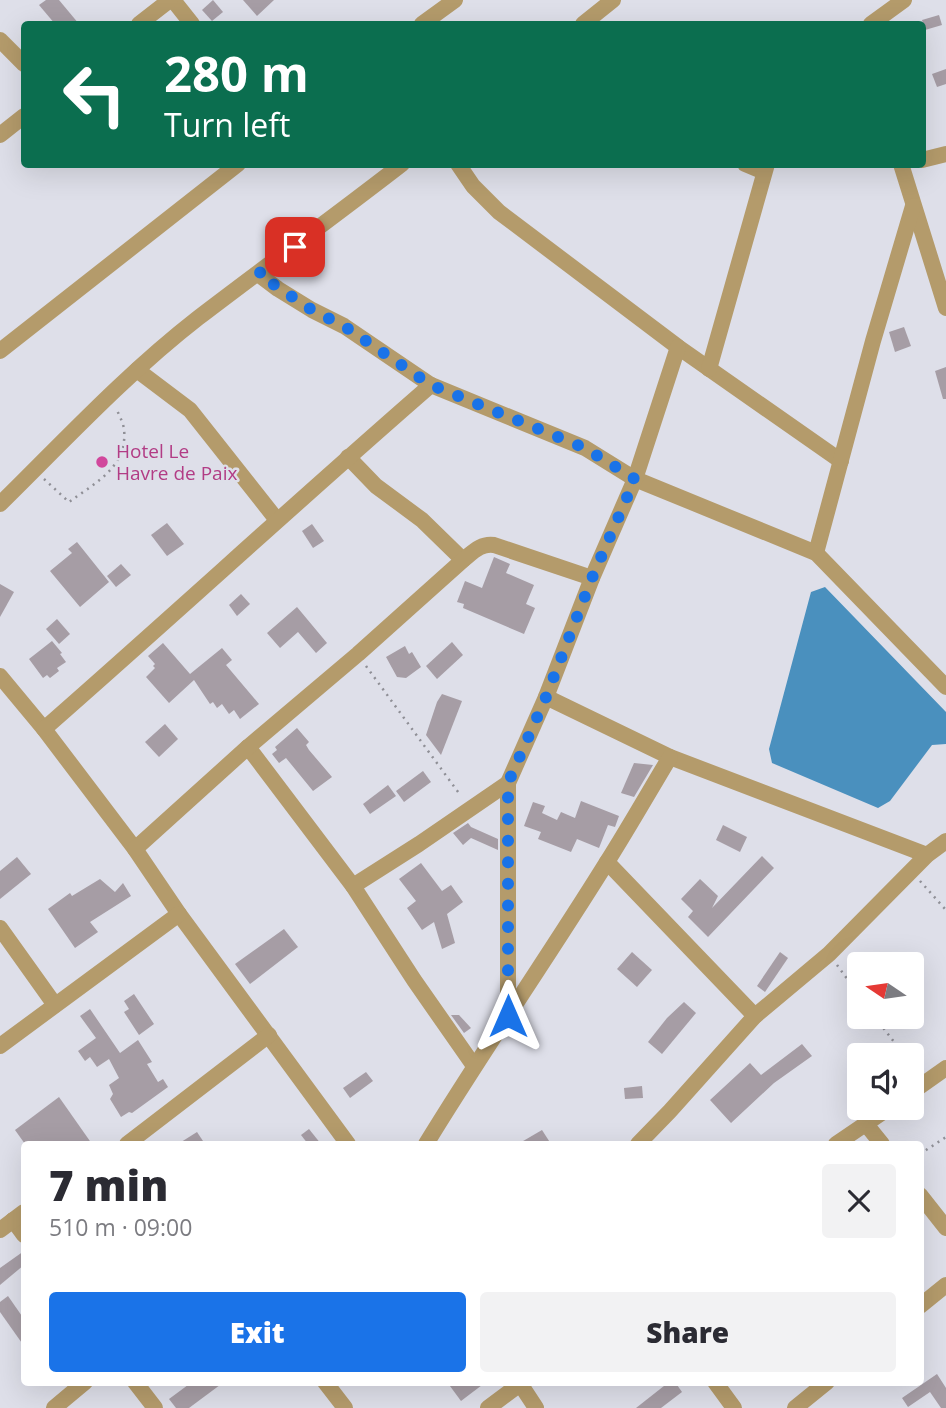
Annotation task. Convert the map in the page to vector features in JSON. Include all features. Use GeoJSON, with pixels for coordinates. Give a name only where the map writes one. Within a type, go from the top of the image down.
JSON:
{"type":"FeatureCollection","features":[{"type":"Feature","properties":{"kind":"street"},"geometry":{"type":"LineString","coordinates":[[143,21],[172,0],[190,21]]}},
{"type":"Feature","properties":{"kind":"street"},"geometry":{"type":"LineString","coordinates":[[426,21],[455,0]]}},
{"type":"Feature","properties":{"kind":"street"},"geometry":{"type":"LineString","coordinates":[[587,21],[613,0]]}},
{"type":"Feature","properties":{"kind":"street"},"geometry":{"type":"LineString","coordinates":[[875,21],[904,0]]}},
{"type":"Feature","properties":{"kind":"street"},"geometry":{"type":"LineString","coordinates":[[0,40],[21,61]]}},
{"type":"Feature","properties":{"kind":"street"},"geometry":{"type":"LineString","coordinates":[[0,135],[21,118]]}},
{"type":"Feature","properties":{"kind":"street"},"geometry":{"type":"LineString","coordinates":[[926,159],[946,153]]}},
{"type":"Feature","properties":{"kind":"street"},"geometry":{"type":"LineString","coordinates":[[0,351],[233,168]]}},
{"type":"Feature","properties":{"kind":"street"},"geometry":{"type":"LineString","coordinates":[[0,504],[137,370],[197,319],[397,168]]}},
{"type":"Feature","properties":{"kind":"street"},"geometry":{"type":"LineString","coordinates":[[461,168],[473,186],[499,212],[678,347],[841,461]]}},
{"type":"Feature","properties":{"kind":"street"},"geometry":{"type":"LineString","coordinates":[[709,369],[766,168]]}},
{"type":"Feature","properties":{"kind":"street"},"geometry":{"type":"LineString","coordinates":[[904,168],[913,206],[946,308]]}},
{"type":"Feature","properties":{"kind":"street"},"geometry":{"type":"LineString","coordinates":[[816,553],[873,341],[913,206]]}},
{"type":"Feature","properties":{"kind":"street"},"geometry":{"type":"LineString","coordinates":[[258,274],[312,310],[344,326],[431,385],[585,448],[635,479],[816,553],[946,687]]}},
{"type":"Feature","properties":{"kind":"street"},"geometry":{"type":"LineString","coordinates":[[508,1016],[508,783],[635,479],[678,347]]}},
{"type":"Feature","properties":{"kind":"street"},"geometry":{"type":"LineString","coordinates":[[137,370],[190,410],[277,520]]}},
{"type":"Feature","properties":{"kind":"street"},"geometry":{"type":"LineString","coordinates":[[44,729],[431,385]]}},
{"type":"Feature","properties":{"kind":"street"},"geometry":{"type":"LineString","coordinates":[[348,457],[376,486],[422,520],[463,560]]}},
{"type":"Feature","properties":{"kind":"street"},"geometry":{"type":"LineString","coordinates":[[135,849],[248,747],[480,547],[487,544],[592,578]]}},
{"type":"Feature","properties":{"kind":"street"},"geometry":{"type":"LineString","coordinates":[[0,676],[135,849],[179,914],[346,1141]]}},
{"type":"Feature","properties":{"kind":"street"},"geometry":{"type":"LineString","coordinates":[[546,697],[670,757],[927,855]]}},
{"type":"Feature","properties":{"kind":"street"},"geometry":{"type":"LineString","coordinates":[[248,747],[353,886],[474,1066]]}},
{"type":"Feature","properties":{"kind":"street"},"geometry":{"type":"LineString","coordinates":[[428,1141],[607,862],[670,757]]}},
{"type":"Feature","properties":{"kind":"street"},"geometry":{"type":"LineString","coordinates":[[353,886],[508,783]]}},
{"type":"Feature","properties":{"kind":"street"},"geometry":{"type":"LineString","coordinates":[[641,1141],[755,1016],[829,954],[927,855],[946,841]]}},
{"type":"Feature","properties":{"kind":"street"},"geometry":{"type":"LineString","coordinates":[[607,862],[755,1016]]}},
{"type":"Feature","properties":{"kind":"street"},"geometry":{"type":"LineString","coordinates":[[0,1046],[179,914]]}},
{"type":"Feature","properties":{"kind":"street"},"geometry":{"type":"LineString","coordinates":[[0,928],[55,1005]]}},
{"type":"Feature","properties":{"kind":"street"},"geometry":{"type":"LineString","coordinates":[[137,1141],[269,1035]]}},
{"type":"Feature","properties":{"kind":"street"},"geometry":{"type":"LineString","coordinates":[[924,1084],[946,1068]]}},
{"type":"Feature","properties":{"kind":"street"},"geometry":{"type":"LineString","coordinates":[[840,1141],[870,1120]]}},
{"type":"Feature","properties":{"kind":"street"},"geometry":{"type":"LineString","coordinates":[[865,1123],[880,1141]]}},
{"type":"Feature","properties":{"kind":"street"},"geometry":{"type":"LineString","coordinates":[[924,1200],[946,1228]]}},
{"type":"Feature","properties":{"kind":"street"},"geometry":{"type":"LineString","coordinates":[[0,1230],[19,1216]]}},
{"type":"Feature","properties":{"kind":"street"},"geometry":{"type":"LineString","coordinates":[[924,1303],[946,1286]]}},
{"type":"Feature","properties":{"kind":"street"},"geometry":{"type":"LineString","coordinates":[[54,1408],[80,1386]]}},
{"type":"Feature","properties":{"kind":"street"},"geometry":{"type":"LineString","coordinates":[[138,1386],[155,1408]]}},
{"type":"Feature","properties":{"kind":"street"},"geometry":{"type":"LineString","coordinates":[[328,1386],[345,1408]]}},
{"type":"Feature","properties":{"kind":"street"},"geometry":{"type":"LineString","coordinates":[[488,1408],[516,1386]]}},
{"type":"Feature","properties":{"kind":"street"},"geometry":{"type":"LineString","coordinates":[[522,1386],[536,1408]]}},
{"type":"Feature","properties":{"kind":"street"},"geometry":{"type":"LineString","coordinates":[[718,1386],[734,1408]]}},
{"type":"Feature","properties":{"kind":"street"},"geometry":{"type":"LineString","coordinates":[[795,1408],[822,1386]]}},
{"type":"Feature","properties":{"kind":"path"},"geometry":{"type":"LineString","coordinates":[[34,470],[69,502],[111,472],[122,452],[124,429],[112,395]]}},
{"type":"Feature","properties":{"kind":"path"},"geometry":{"type":"LineString","coordinates":[[358,654],[470,808]]}},
{"type":"Feature","properties":{"kind":"path"},"geometry":{"type":"LineString","coordinates":[[911,872],[946,909]]}},
{"type":"Feature","properties":{"kind":"path"},"geometry":{"type":"LineString","coordinates":[[829,954],[847,979]]}},
{"type":"Feature","properties":{"kind":"path"},"geometry":{"type":"LineString","coordinates":[[884,1029],[895,1043]]}},
{"type":"Feature","properties":{"kind":"path"},"geometry":{"type":"LineString","coordinates":[[924,1151],[946,1137]]}},
{"type":"Feature","properties":{"kind":"water"},"geometry":{"type":"Polygon","coordinates":[[[825,587],[946,712],[946,744],[932,745],[890,801],[878,808],[772,763],[769,749],[811,592],[825,587]]]}},
{"type":"Feature","properties":{"kind":"building"},"geometry":{"type":"Polygon","coordinates":[[[46,0],[59,0],[76,21],[52,21],[39,5],[46,0]]]}},
{"type":"Feature","properties":{"kind":"building"},"geometry":{"type":"Polygon","coordinates":[[[213,0],[223,12],[212,21],[202,10],[213,0]]]}},
{"type":"Feature","properties":{"kind":"building"},"geometry":{"type":"Polygon","coordinates":[[[243,0],[274,0],[257,16],[243,0]]]}},
{"type":"Feature","properties":{"kind":"building"},"geometry":{"type":"Polygon","coordinates":[[[939,15],[942,25],[926,30],[926,21],[922,20],[939,15]]]}},
{"type":"Feature","properties":{"kind":"building"},"geometry":{"type":"Polygon","coordinates":[[[946,69],[946,84],[937,87],[932,74],[946,69]]]}},
{"type":"Feature","properties":{"kind":"building"},"geometry":{"type":"Polygon","coordinates":[[[904,327],[911,346],[895,352],[889,332],[904,327]]]}},
{"type":"Feature","properties":{"kind":"building"},"geometry":{"type":"Polygon","coordinates":[[[946,367],[946,399],[943,399],[935,371],[946,367]]]}},
{"type":"Feature","properties":{"kind":"building"},"geometry":{"type":"Polygon","coordinates":[[[167,523],[184,544],[167,556],[151,535],[167,523]]]}},
{"type":"Feature","properties":{"kind":"building"},"geometry":{"type":"Polygon","coordinates":[[[312,524],[324,541],[313,548],[302,531],[312,524]]]}},
{"type":"Feature","properties":{"kind":"building"},"geometry":{"type":"Polygon","coordinates":[[[77,542],[109,582],[80,607],[50,571],[72,553],[68,549],[77,542]]]}},
{"type":"Feature","properties":{"kind":"building"},"geometry":{"type":"Polygon","coordinates":[[[494,557],[510,564],[506,573],[534,585],[526,604],[535,608],[524,634],[463,608],[464,604],[457,602],[465,581],[482,588],[494,557]]]}},
{"type":"Feature","properties":{"kind":"building"},"geometry":{"type":"Polygon","coordinates":[[[121,564],[131,575],[116,587],[107,576],[121,564]]]}},
{"type":"Feature","properties":{"kind":"building"},"geometry":{"type":"Polygon","coordinates":[[[0,584],[14,592],[0,617],[0,584]]]}},
{"type":"Feature","properties":{"kind":"building"},"geometry":{"type":"Polygon","coordinates":[[[241,594],[250,604],[237,616],[229,605],[241,594]]]}},
{"type":"Feature","properties":{"kind":"building"},"geometry":{"type":"Polygon","coordinates":[[[297,607],[327,643],[316,653],[298,632],[280,648],[267,633],[297,607]]]}},
{"type":"Feature","properties":{"kind":"building"},"geometry":{"type":"Polygon","coordinates":[[[57,619],[70,634],[59,644],[46,629],[57,619]]]}},
{"type":"Feature","properties":{"kind":"building"},"geometry":{"type":"Polygon","coordinates":[[[52,641],[66,662],[57,668],[59,671],[50,678],[47,675],[43,678],[29,659],[52,641]]]}},
{"type":"Feature","properties":{"kind":"building"},"geometry":{"type":"Polygon","coordinates":[[[452,642],[463,655],[437,679],[426,666],[452,642]]]}},
{"type":"Feature","properties":{"kind":"building"},"geometry":{"type":"Polygon","coordinates":[[[163,643],[190,674],[222,648],[232,660],[226,665],[259,704],[240,719],[234,710],[229,714],[222,704],[217,708],[213,702],[210,704],[194,680],[169,703],[146,677],[155,668],[148,656],[163,643]]]}},
{"type":"Feature","properties":{"kind":"building"},"geometry":{"type":"Polygon","coordinates":[[[405,646],[421,667],[406,678],[397,677],[386,657],[405,646]]]}},
{"type":"Feature","properties":{"kind":"building"},"geometry":{"type":"Polygon","coordinates":[[[442,694],[462,701],[441,755],[426,735],[442,694]]]}},
{"type":"Feature","properties":{"kind":"building"},"geometry":{"type":"Polygon","coordinates":[[[165,724],[178,739],[159,757],[145,742],[165,724]]]}},
{"type":"Feature","properties":{"kind":"building"},"geometry":{"type":"Polygon","coordinates":[[[297,728],[309,742],[306,745],[309,750],[332,777],[313,791],[286,758],[279,763],[272,754],[277,750],[275,747],[297,728]]]}},
{"type":"Feature","properties":{"kind":"building"},"geometry":{"type":"Polygon","coordinates":[[[634,763],[653,765],[634,797],[621,793],[634,763]]]}},
{"type":"Feature","properties":{"kind":"building"},"geometry":{"type":"Polygon","coordinates":[[[423,771],[431,782],[404,802],[396,791],[423,771]]]}},
{"type":"Feature","properties":{"kind":"building"},"geometry":{"type":"Polygon","coordinates":[[[388,785],[396,796],[370,814],[363,804],[388,785]]]}},
{"type":"Feature","properties":{"kind":"building"},"geometry":{"type":"Polygon","coordinates":[[[581,801],[619,816],[615,827],[608,825],[599,848],[577,839],[571,852],[538,839],[541,832],[524,826],[533,802],[545,806],[542,813],[557,820],[561,812],[575,818],[581,801]]]}},
{"type":"Feature","properties":{"kind":"building"},"geometry":{"type":"Polygon","coordinates":[[[468,823],[471,827],[498,839],[498,850],[471,838],[463,845],[453,833],[468,823]]]}},
{"type":"Feature","properties":{"kind":"building"},"geometry":{"type":"Polygon","coordinates":[[[723,825],[747,837],[740,852],[716,840],[723,825]]]}},
{"type":"Feature","properties":{"kind":"building"},"geometry":{"type":"Polygon","coordinates":[[[762,856],[774,868],[708,937],[688,917],[693,911],[681,899],[700,879],[718,896],[712,908],[762,856]]]}},
{"type":"Feature","properties":{"kind":"building"},"geometry":{"type":"Polygon","coordinates":[[[17,857],[31,874],[0,899],[0,871],[17,857]]]}},
{"type":"Feature","properties":{"kind":"building"},"geometry":{"type":"Polygon","coordinates":[[[421,863],[442,891],[451,885],[463,902],[447,914],[455,943],[442,949],[434,922],[422,930],[407,908],[416,901],[399,879],[421,863]]]}},
{"type":"Feature","properties":{"kind":"building"},"geometry":{"type":"Polygon","coordinates":[[[100,879],[115,892],[123,883],[131,896],[90,922],[98,932],[75,948],[48,909],[70,893],[72,896],[100,879]]]}},
{"type":"Feature","properties":{"kind":"building"},"geometry":{"type":"Polygon","coordinates":[[[284,929],[298,947],[250,984],[235,964],[284,929]]]}},
{"type":"Feature","properties":{"kind":"building"},"geometry":{"type":"Polygon","coordinates":[[[632,952],[652,970],[637,987],[617,969],[632,952]]]}},
{"type":"Feature","properties":{"kind":"building"},"geometry":{"type":"Polygon","coordinates":[[[780,952],[788,958],[765,992],[757,986],[780,952]]]}},
{"type":"Feature","properties":{"kind":"building"},"geometry":{"type":"Polygon","coordinates":[[[134,994],[154,1024],[139,1035],[124,1012],[129,1009],[124,1001],[134,994]]]}},
{"type":"Feature","properties":{"kind":"building"},"geometry":{"type":"Polygon","coordinates":[[[684,1002],[696,1013],[662,1054],[648,1042],[684,1002]]]}},
{"type":"Feature","properties":{"kind":"building"},"geometry":{"type":"Polygon","coordinates":[[[90,1009],[120,1053],[138,1040],[152,1062],[147,1064],[158,1082],[163,1079],[168,1087],[132,1113],[121,1117],[110,1099],[113,1094],[109,1085],[119,1078],[109,1059],[97,1067],[90,1057],[85,1061],[78,1051],[96,1038],[80,1016],[90,1009]]]}},
{"type":"Feature","properties":{"kind":"building"},"geometry":{"type":"Polygon","coordinates":[[[451,1015],[459,1015],[471,1028],[464,1033],[451,1015]]]}},
{"type":"Feature","properties":{"kind":"building"},"geometry":{"type":"Polygon","coordinates":[[[802,1044],[812,1056],[774,1083],[731,1123],[710,1100],[750,1063],[761,1075],[802,1044]]]}},
{"type":"Feature","properties":{"kind":"building"},"geometry":{"type":"Polygon","coordinates":[[[366,1072],[373,1081],[350,1098],[343,1088],[366,1072]]]}},
{"type":"Feature","properties":{"kind":"building"},"geometry":{"type":"Polygon","coordinates":[[[642,1086],[643,1098],[625,1099],[624,1088],[642,1086]]]}},
{"type":"Feature","properties":{"kind":"building"},"geometry":{"type":"Polygon","coordinates":[[[59,1097],[90,1141],[23,1141],[15,1130],[59,1097]]]}},
{"type":"Feature","properties":{"kind":"building"},"geometry":{"type":"Polygon","coordinates":[[[309,1129],[319,1141],[306,1141],[301,1135],[309,1129]]]}},
{"type":"Feature","properties":{"kind":"building"},"geometry":{"type":"Polygon","coordinates":[[[542,1130],[549,1141],[523,1141],[542,1130]]]}},
{"type":"Feature","properties":{"kind":"building"},"geometry":{"type":"Polygon","coordinates":[[[197,1132],[203,1141],[183,1141],[197,1132]]]}},
{"type":"Feature","properties":{"kind":"building"},"geometry":{"type":"Polygon","coordinates":[[[21,1253],[21,1268],[0,1285],[0,1268],[21,1253]]]}},
{"type":"Feature","properties":{"kind":"building"},"geometry":{"type":"Polygon","coordinates":[[[8,1296],[21,1315],[21,1342],[0,1312],[0,1302],[8,1296]]]}},
{"type":"Feature","properties":{"kind":"building"},"geometry":{"type":"Polygon","coordinates":[[[937,1374],[946,1388],[946,1408],[941,1408],[930,1392],[908,1407],[902,1398],[920,1386],[924,1386],[924,1383],[937,1374]]]}},
{"type":"Feature","properties":{"kind":"building"},"geometry":{"type":"Polygon","coordinates":[[[187,1386],[219,1386],[189,1408],[176,1408],[169,1399],[187,1386]]]}},
{"type":"Feature","properties":{"kind":"building"},"geometry":{"type":"Polygon","coordinates":[[[450,1386],[481,1386],[461,1401],[450,1386]]]}},
{"type":"Feature","properties":{"kind":"building"},"geometry":{"type":"Polygon","coordinates":[[[664,1386],[678,1386],[682,1392],[661,1408],[636,1408],[664,1386]]]}},
{"type":"Feature","properties":{"kind":"place","name":"Hotel Le Havre de Paix"},"geometry":{"type":"Point","coordinates":[102,462]}},
{"type":"Feature","properties":{"kind":"route"},"geometry":{"type":"LineString","coordinates":[[295,247],[258,274],[312,310],[344,326],[431,385],[585,448],[635,479],[508,783],[508,1016]]}}]}
